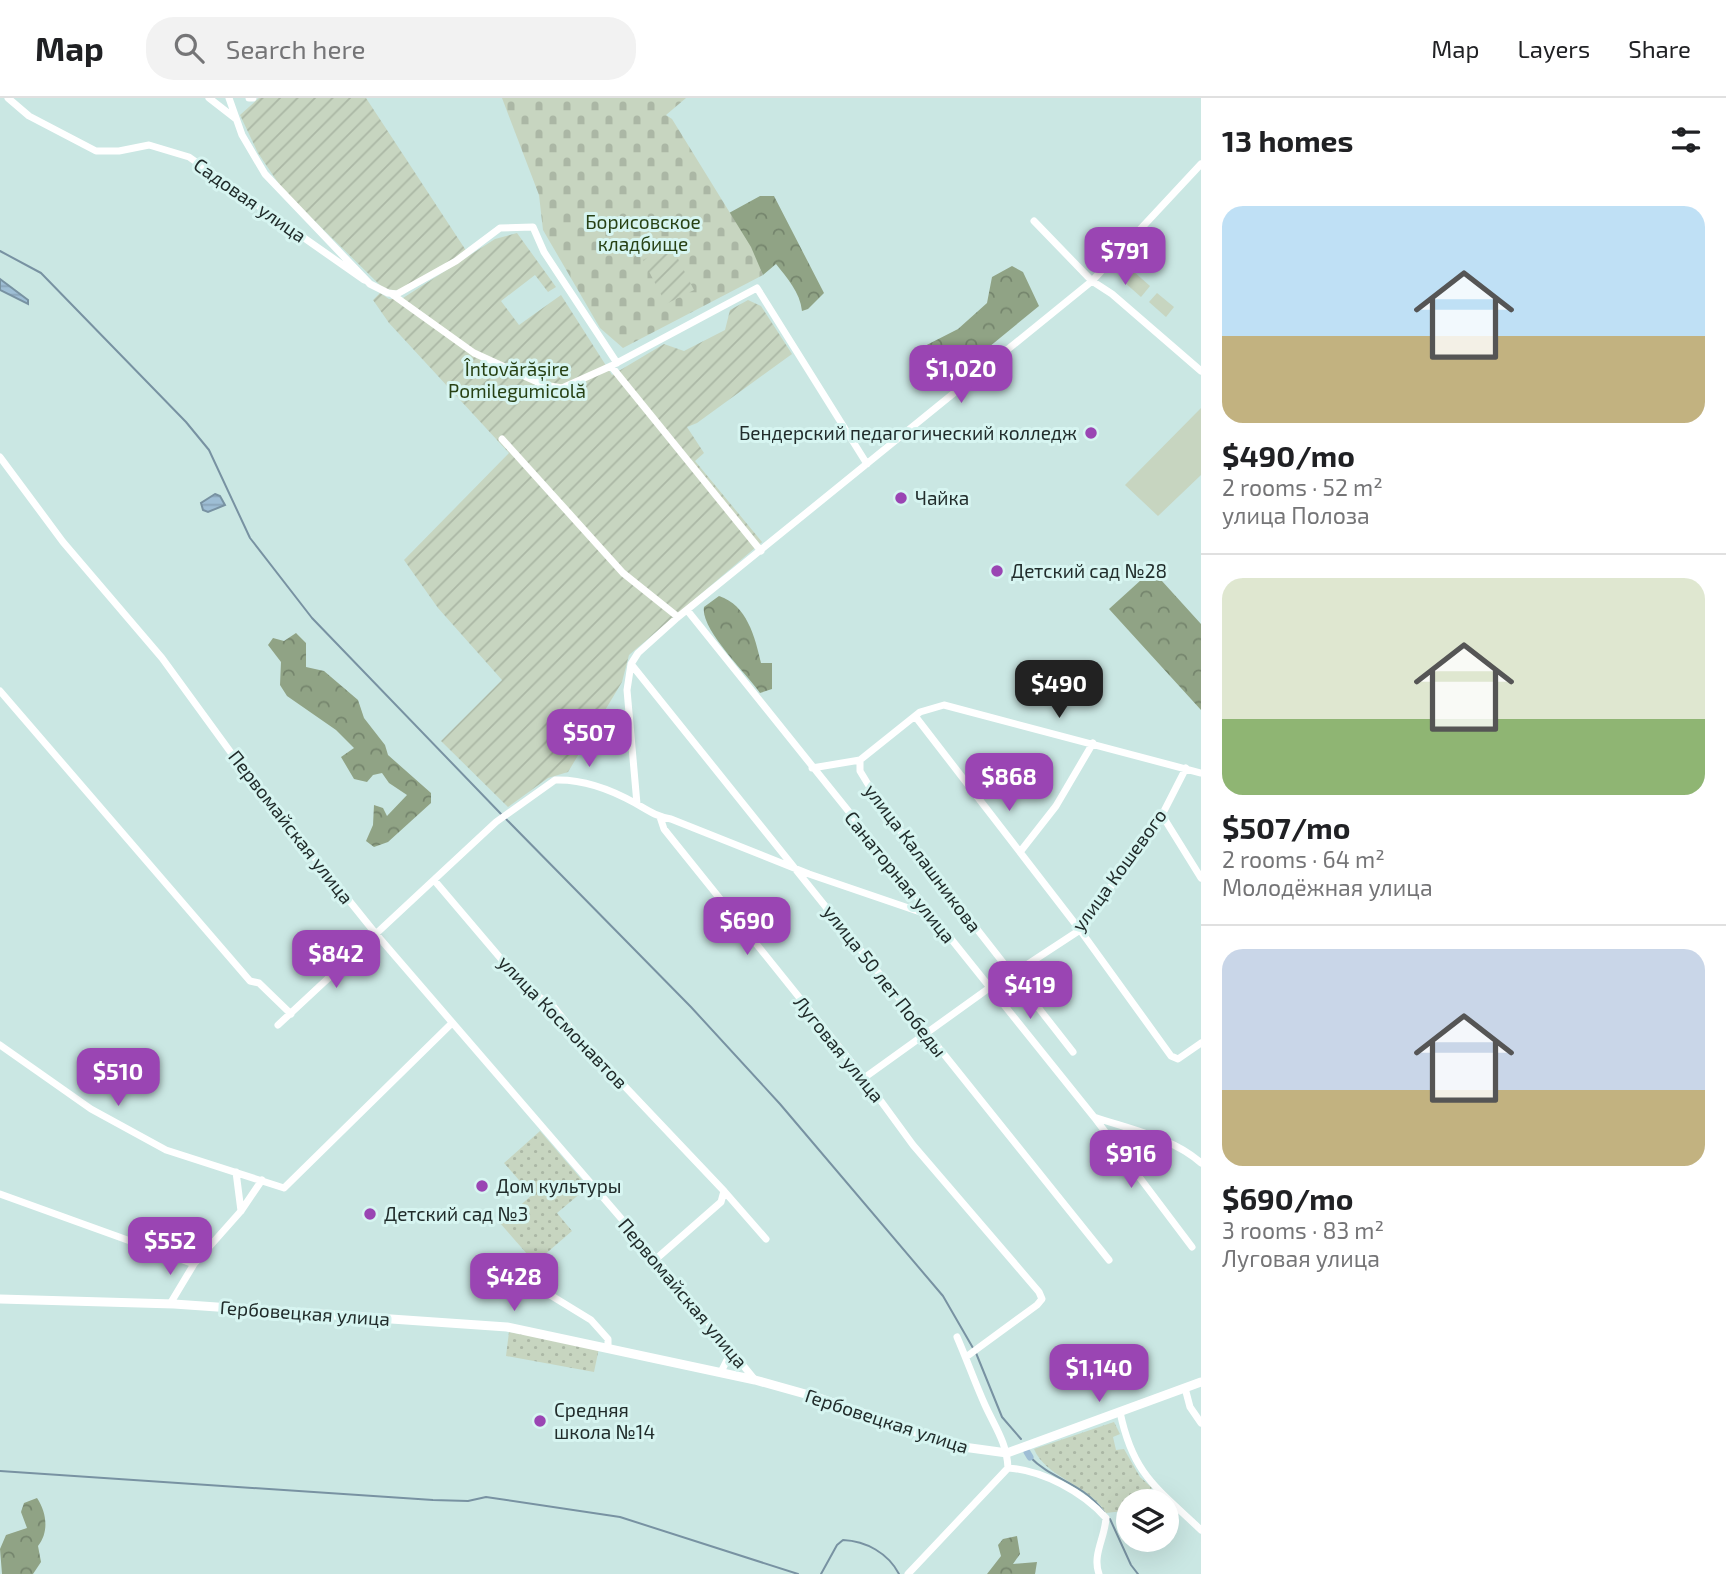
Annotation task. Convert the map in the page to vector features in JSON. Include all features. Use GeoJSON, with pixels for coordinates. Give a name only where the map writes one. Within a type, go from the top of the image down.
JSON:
{"type":"FeatureCollection","features":[{"type":"Feature","properties":{"kind":"street","name":"Садовая улица"},"geometry":{"type":"LineString","coordinates":[[8,98],[29,116],[96,151],[149,145],[189,157],[370,284]]}},
{"type":"Feature","properties":{"kind":"street"},"geometry":{"type":"LineString","coordinates":[[209,98],[237,120]]}},
{"type":"Feature","properties":{"kind":"street"},"geometry":{"type":"LineString","coordinates":[[229,98],[237,120],[265,174],[370,284],[393,295],[474,354],[544,385],[569,386],[757,288],[867,464]]}},
{"type":"Feature","properties":{"kind":"street"},"geometry":{"type":"LineString","coordinates":[[637,804],[627,690],[631,664],[638,653],[678,617],[1092,281],[1201,164]]}},
{"type":"Feature","properties":{"kind":"street"},"geometry":{"type":"LineString","coordinates":[[1034,220],[1092,281],[1112,294],[1201,371]]}},
{"type":"Feature","properties":{"kind":"street"},"geometry":{"type":"LineString","coordinates":[[393,295],[447,266],[500,228],[533,227],[544,252],[614,364],[761,551]]}},
{"type":"Feature","properties":{"kind":"street"},"geometry":{"type":"LineString","coordinates":[[502,439],[623,573],[678,617]]}},
{"type":"Feature","properties":{"kind":"street","name":"Первомайская улица"},"geometry":{"type":"LineString","coordinates":[[0,457],[63,542],[162,658],[240,765],[376,934],[656,1259],[755,1380]]}},
{"type":"Feature","properties":{"kind":"street","name":"Санаторная улица"},"geometry":{"type":"LineString","coordinates":[[687,610],[1094,1117],[1192,1247]]}},
{"type":"Feature","properties":{"kind":"street","name":"улица 50 лет Победы"},"geometry":{"type":"LineString","coordinates":[[631,664],[799,870],[927,1035],[1109,1260]]}},
{"type":"Feature","properties":{"kind":"street"},"geometry":{"type":"LineString","coordinates":[[0,691],[250,981],[259,983],[291,1014]]}},
{"type":"Feature","properties":{"kind":"street"},"geometry":{"type":"LineString","coordinates":[[812,768],[860,760],[917,714],[944,705],[1201,773]]}},
{"type":"Feature","properties":{"kind":"street"},"geometry":{"type":"LineString","coordinates":[[917,714],[1171,1056],[1178,1059],[1201,1043]]}},
{"type":"Feature","properties":{"kind":"street"},"geometry":{"type":"LineString","coordinates":[[1020,852],[1056,806],[1093,743]]}},
{"type":"Feature","properties":{"kind":"street","name":"улица Калашникова"},"geometry":{"type":"LineString","coordinates":[[860,760],[860,771],[883,809],[1073,1052]]}},
{"type":"Feature","properties":{"kind":"street","name":"улица Кошевого"},"geometry":{"type":"LineString","coordinates":[[864,1077],[927,1035],[1010,973],[1080,930],[1162,815],[1186,768]]}},
{"type":"Feature","properties":{"kind":"street"},"geometry":{"type":"LineString","coordinates":[[278,1025],[496,822],[540,788],[555,780],[570,779],[593,784],[637,804],[653,816],[930,915]]}},
{"type":"Feature","properties":{"kind":"street"},"geometry":{"type":"LineString","coordinates":[[1162,815],[1201,878]]}},
{"type":"Feature","properties":{"kind":"street","name":"Луговая улица"},"geometry":{"type":"LineString","coordinates":[[660,817],[681,850],[864,1077],[913,1145],[1026,1276],[1042,1299],[972,1353]]}},
{"type":"Feature","properties":{"kind":"street","name":"улица Космонавтов"},"geometry":{"type":"LineString","coordinates":[[434,880],[513,974],[530,991],[553,1006],[577,1036],[766,1239]]}},
{"type":"Feature","properties":{"kind":"street"},"geometry":{"type":"LineString","coordinates":[[0,1045],[91,1109],[166,1150],[284,1188],[451,1024]]}},
{"type":"Feature","properties":{"kind":"street"},"geometry":{"type":"LineString","coordinates":[[1094,1117],[1167,1143],[1201,1163]]}},
{"type":"Feature","properties":{"kind":"street"},"geometry":{"type":"LineString","coordinates":[[236,1172],[241,1211]]}},
{"type":"Feature","properties":{"kind":"street"},"geometry":{"type":"LineString","coordinates":[[170,1304],[194,1264],[241,1211],[262,1180]]}},
{"type":"Feature","properties":{"kind":"street"},"geometry":{"type":"LineString","coordinates":[[656,1259],[720,1202],[724,1191]]}},
{"type":"Feature","properties":{"kind":"street"},"geometry":{"type":"LineString","coordinates":[[0,1194],[194,1264]]}},
{"type":"Feature","properties":{"kind":"street"},"geometry":{"type":"LineString","coordinates":[[524,1279],[591,1320],[608,1339],[608,1347]]}},
{"type":"Feature","properties":{"kind":"street","name":"Гербовецкая улица"},"geometry":{"type":"LineString","coordinates":[[1,1301],[170,1304],[507,1327],[755,1380],[817,1397],[956,1446],[1007,1453],[1201,1382]]}},
{"type":"Feature","properties":{"kind":"street"},"geometry":{"type":"LineString","coordinates":[[908,1574],[1008,1468],[1007,1453],[972,1353],[957,1337]]}},
{"type":"Feature","properties":{"kind":"street"},"geometry":{"type":"LineString","coordinates":[[721,1372],[732,1352]]}},
{"type":"Feature","properties":{"kind":"street"},"geometry":{"type":"LineString","coordinates":[[1185,1388],[1190,1408],[1201,1423]]}},
{"type":"Feature","properties":{"kind":"street"},"geometry":{"type":"LineString","coordinates":[[1120,1412],[1128,1446],[1145,1476],[1201,1530]]}},
{"type":"Feature","properties":{"kind":"street"},"geometry":{"type":"LineString","coordinates":[[1008,1468],[1027,1469],[1055,1482],[1091,1504],[1106,1518],[1105,1537],[1095,1556],[1099,1574]]}},
{"type":"Feature","properties":{"kind":"green space"},"geometry":{"type":"Polygon","coordinates":[[[259,98],[366,98],[467,252],[401,291],[384,289],[283,190],[258,153],[240,115],[259,98]]]}},
{"type":"Feature","properties":{"kind":"green space","name":"Борисовское кладбище"},"geometry":{"type":"Polygon","coordinates":[[[502,98],[686,98],[666,115],[672,119],[751,247],[763,275],[623,348],[600,328],[543,230],[539,195],[502,98]]]}},
{"type":"Feature","properties":{"kind":"green space"},"geometry":{"type":"Polygon","coordinates":[[[760,196],[774,196],[824,293],[808,309],[802,311],[796,291],[776,264],[763,275],[729,213],[760,196]]]}},
{"type":"Feature","properties":{"kind":"green space","name":"Întovărășire Pomilegumicolă"},"geometry":{"type":"Polygon","coordinates":[[[517,233],[556,287],[548,292],[535,275],[501,301],[519,325],[561,295],[612,375],[664,344],[684,351],[725,330],[730,310],[748,300],[761,306],[792,354],[697,423],[687,427],[704,453],[695,461],[762,542],[629,655],[622,682],[568,772],[548,778],[508,807],[441,741],[502,680],[438,608],[404,560],[509,453],[389,323],[373,300],[380,293],[389,299],[403,298],[495,239],[517,233]]]}},
{"type":"Feature","properties":{"kind":"green space"},"geometry":{"type":"Polygon","coordinates":[[[671,245],[694,290],[666,304],[643,260],[671,245]]]}},
{"type":"Feature","properties":{"kind":"green space"},"geometry":{"type":"Polygon","coordinates":[[[1012,266],[1023,272],[1039,306],[967,365],[950,374],[940,373],[921,383],[917,380],[912,370],[911,353],[958,329],[987,303],[992,277],[1012,266]]]}},
{"type":"Feature","properties":{"kind":"green space"},"geometry":{"type":"Polygon","coordinates":[[[1133,271],[1150,286],[1141,297],[1123,281],[1133,271]]]}},
{"type":"Feature","properties":{"kind":"green space"},"geometry":{"type":"Polygon","coordinates":[[[1157,293],[1174,307],[1166,317],[1149,302],[1157,293]]]}},
{"type":"Feature","properties":{"kind":"green space"},"geometry":{"type":"Polygon","coordinates":[[[1201,408],[1201,475],[1158,516],[1125,485],[1201,408]]]}},
{"type":"Feature","properties":{"kind":"green space"},"geometry":{"type":"Polygon","coordinates":[[[1152,570],[1201,624],[1201,710],[1109,609],[1152,570]]]}},
{"type":"Feature","properties":{"kind":"green space"},"geometry":{"type":"Polygon","coordinates":[[[719,596],[729,600],[743,614],[761,663],[772,663],[772,689],[760,693],[709,627],[704,607],[719,596]]]}},
{"type":"Feature","properties":{"kind":"green space"},"geometry":{"type":"Polygon","coordinates":[[[296,633],[306,643],[306,667],[324,671],[358,700],[364,718],[385,745],[388,755],[431,793],[431,803],[388,842],[374,847],[366,841],[373,825],[374,805],[383,808],[387,816],[407,795],[389,783],[382,773],[373,775],[367,782],[354,779],[341,757],[354,748],[336,730],[287,696],[280,685],[281,662],[268,645],[273,638],[284,641],[296,633]]]}},
{"type":"Feature","properties":{"kind":"green space"},"geometry":{"type":"Polygon","coordinates":[[[540,1131],[588,1187],[557,1213],[572,1231],[535,1263],[500,1223],[532,1195],[504,1163],[540,1131]]]}},
{"type":"Feature","properties":{"kind":"green space"},"geometry":{"type":"Polygon","coordinates":[[[509,1332],[599,1348],[594,1372],[506,1356],[509,1332]]]}},
{"type":"Feature","properties":{"kind":"green space"},"geometry":{"type":"Polygon","coordinates":[[[1114,1422],[1120,1434],[1113,1437],[1116,1450],[1124,1449],[1140,1477],[1152,1488],[1116,1489],[1116,1512],[1106,1513],[1089,1495],[1047,1467],[1034,1449],[1114,1422]]]}},
{"type":"Feature","properties":{"kind":"green space"},"geometry":{"type":"Polygon","coordinates":[[[37,1498],[45,1522],[44,1535],[38,1546],[41,1562],[33,1574],[2,1574],[0,1549],[6,1535],[27,1528],[21,1512],[24,1503],[37,1498]]]}},
{"type":"Feature","properties":{"kind":"green space"},"geometry":{"type":"Polygon","coordinates":[[[1017,1536],[1020,1554],[1013,1564],[1037,1562],[1035,1574],[987,1574],[1001,1556],[998,1545],[1003,1539],[1017,1536]]]}},
{"type":"Feature","properties":{"kind":"water"},"geometry":{"type":"Polygon","coordinates":[[[0,279],[28,300],[28,304],[0,290],[0,279]]]}},
{"type":"Feature","properties":{"kind":"water"},"geometry":{"type":"Polygon","coordinates":[[[215,494],[220,496],[225,505],[208,512],[203,510],[201,503],[215,494]]]}},
{"type":"Feature","properties":{"kind":"waterway"},"geometry":{"type":"LineString","coordinates":[[0,251],[41,273],[186,422],[209,450],[250,538],[312,618],[502,815]]}},
{"type":"Feature","properties":{"kind":"waterway"},"geometry":{"type":"LineString","coordinates":[[506,819],[691,1007],[780,1104],[943,1296],[973,1348]]}},
{"type":"Feature","properties":{"kind":"waterway"},"geometry":{"type":"LineString","coordinates":[[976,1353],[1002,1417],[1021,1439]]}},
{"type":"Feature","properties":{"kind":"waterway"},"geometry":{"type":"LineString","coordinates":[[1027,1452],[1030,1457]]}},
{"type":"Feature","properties":{"kind":"waterway"},"geometry":{"type":"LineString","coordinates":[[1030,1457],[1048,1471],[1077,1487],[1104,1512]]}},
{"type":"Feature","properties":{"kind":"waterway"},"geometry":{"type":"LineString","coordinates":[[0,1471],[433,1500],[468,1501],[486,1497],[620,1517],[798,1574]]}},
{"type":"Feature","properties":{"kind":"waterway"},"geometry":{"type":"LineString","coordinates":[[1110,1519],[1131,1565],[1138,1574]]}},
{"type":"Feature","properties":{"kind":"waterway"},"geometry":{"type":"LineString","coordinates":[[821,1574],[837,1545],[843,1540],[860,1543],[883,1554],[899,1574]]}},
{"type":"Feature","properties":{"kind":"place","name":"Бендерский педагогический колледж"},"geometry":{"type":"Point","coordinates":[1091,433]}},
{"type":"Feature","properties":{"kind":"place","name":"Чайка"},"geometry":{"type":"Point","coordinates":[901,498]}},
{"type":"Feature","properties":{"kind":"place","name":"Детский сад №28"},"geometry":{"type":"Point","coordinates":[997,571]}},
{"type":"Feature","properties":{"kind":"place","name":"Дом культуры"},"geometry":{"type":"Point","coordinates":[482,1186]}},
{"type":"Feature","properties":{"kind":"place","name":"Детский сад №3"},"geometry":{"type":"Point","coordinates":[370,1214]}},
{"type":"Feature","properties":{"kind":"place","name":"Средняя школа №14"},"geometry":{"type":"Point","coordinates":[540,1421]}}]}
